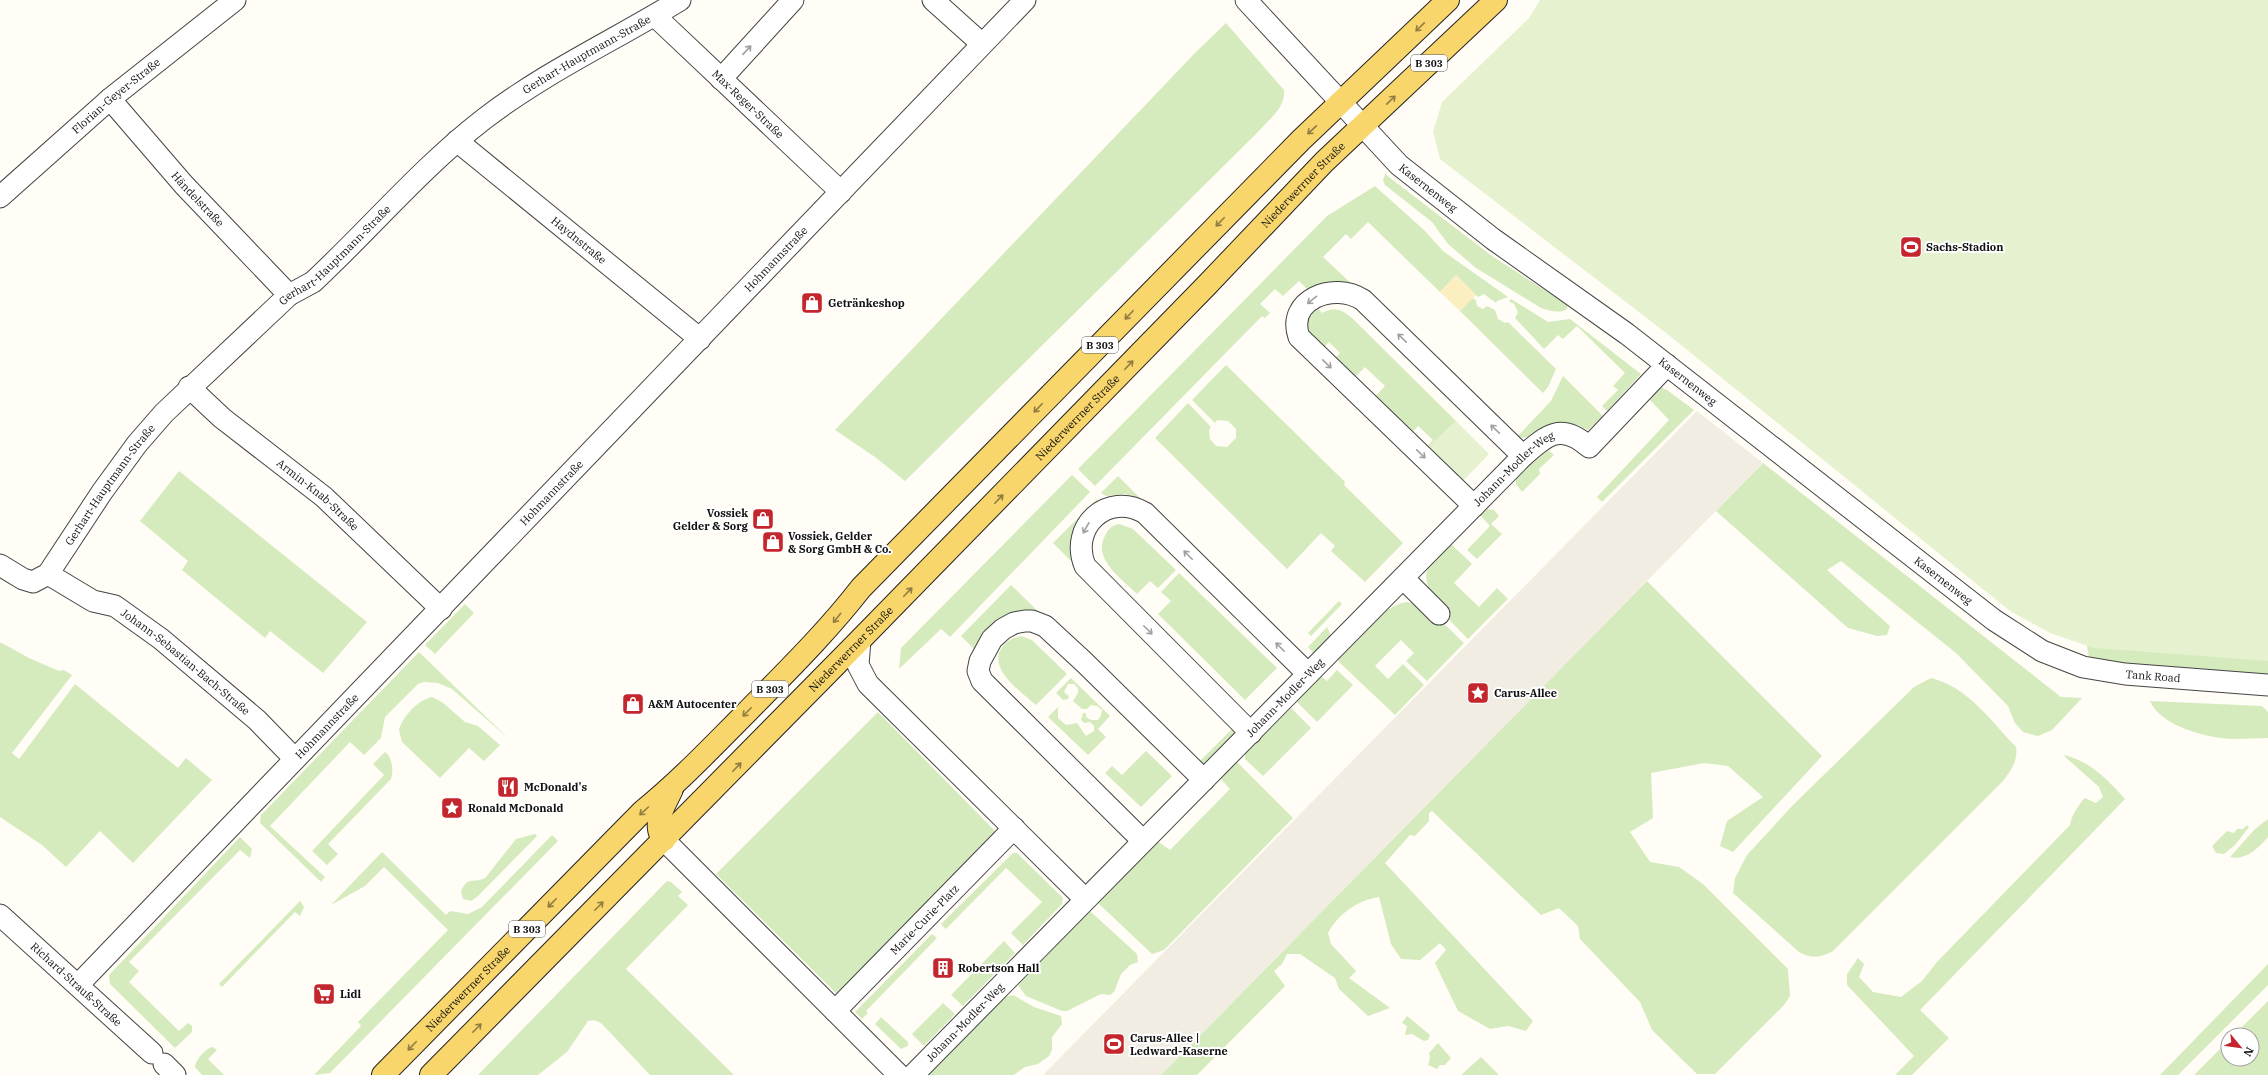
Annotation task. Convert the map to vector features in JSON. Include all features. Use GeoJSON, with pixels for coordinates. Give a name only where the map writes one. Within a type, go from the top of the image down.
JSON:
{"type":"FeatureCollection","features":[{"type":"Feature","properties":{"kind":"main road","name":"Niederwerrner Straße"},"geometry":{"type":"LineString","coordinates":[[383,1075],[643,811],[674,786],[831,626],[867,583],[1301,140],[1448,0]]}},
{"type":"Feature","properties":{"kind":"main road","name":"Niederwerrner Straße"},"geometry":{"type":"LineString","coordinates":[[431,1075],[664,840],[1206,286],[1314,171],[1496,0]]}},
{"type":"Feature","properties":{"kind":"main road","name":"Niederwerrner Straße"},"geometry":{"type":"LineString","coordinates":[[664,840],[659,834],[658,822],[674,786]]}},
{"type":"Feature","properties":{"kind":"street","name":"Florian-Geyer-Straße"},"geometry":{"type":"LineString","coordinates":[[0,196],[110,99],[235,0]]}},
{"type":"Feature","properties":{"kind":"street","name":"Gerhart-Hauptmann-Straße"},"geometry":{"type":"LineString","coordinates":[[48,574],[90,510],[137,444],[189,387],[289,295],[313,282],[457,141],[512,98],[565,65],[655,16],[680,0]]}},
{"type":"Feature","properties":{"kind":"street"},"geometry":{"type":"LineString","coordinates":[[721,79],[793,0]]}},
{"type":"Feature","properties":{"kind":"street"},"geometry":{"type":"LineString","coordinates":[[933,0],[982,44]]}},
{"type":"Feature","properties":{"kind":"street","name":"Hohmannstraße"},"geometry":{"type":"LineString","coordinates":[[78,985],[1025,0]]}},
{"type":"Feature","properties":{"kind":"street"},"geometry":{"type":"LineString","coordinates":[[1246,0],[1340,104]]}},
{"type":"Feature","properties":{"kind":"street","name":"Max-Reger-Straße"},"geometry":{"type":"LineString","coordinates":[[655,16],[841,192]]}},
{"type":"Feature","properties":{"kind":"street","name":"Händelstraße"},"geometry":{"type":"LineString","coordinates":[[110,99],[184,185],[289,295]]}},
{"type":"Feature","properties":{"kind":"street","name":"Kasernenweg"},"geometry":{"type":"LineString","coordinates":[[1340,104],[1399,164],[1450,206],[1668,365],[1988,615],[2042,651]]}},
{"type":"Feature","properties":{"kind":"street","name":"Haydnstraße"},"geometry":{"type":"LineString","coordinates":[[457,141],[700,339]]}},
{"type":"Feature","properties":{"kind":"street"},"geometry":{"type":"LineString","coordinates":[[1474,506],[1299,337],[1296,323],[1306,306],[1314,297],[1336,291],[1349,292],[1363,300],[1523,456]]}},
{"type":"Feature","properties":{"kind":"street","name":"Johann-Modler-Weg"},"geometry":{"type":"LineString","coordinates":[[912,1075],[1308,674],[1404,579],[1523,456],[1544,437],[1557,433],[1572,435],[1589,447],[1668,365]]}},
{"type":"Feature","properties":{"kind":"street","name":"Armin-Knab-Straße"},"geometry":{"type":"LineString","coordinates":[[189,387],[222,418],[324,497],[441,609]]}},
{"type":"Feature","properties":{"kind":"street"},"geometry":{"type":"LineString","coordinates":[[1251,733],[1085,566],[1081,556],[1080,546],[1084,532],[1092,519],[1102,511],[1119,505],[1136,508],[1145,512],[1308,674]]}},
{"type":"Feature","properties":{"kind":"street"},"geometry":{"type":"LineString","coordinates":[[0,565],[17,576],[33,582],[48,574]]}},
{"type":"Feature","properties":{"kind":"street","name":"Johann-Sebastian-Bach-Straße"},"geometry":{"type":"LineString","coordinates":[[48,574],[93,601],[115,606],[161,639],[257,720],[295,759]]}},
{"type":"Feature","properties":{"kind":"street"},"geometry":{"type":"LineString","coordinates":[[1404,579],[1439,614]]}},
{"type":"Feature","properties":{"kind":"street"},"geometry":{"type":"LineString","coordinates":[[1143,841],[982,681],[978,671],[978,666],[992,639],[1003,629],[1014,623],[1032,621],[1045,626],[1084,662],[1204,780]]}},
{"type":"Feature","properties":{"kind":"street"},"geometry":{"type":"LineString","coordinates":[[860,640],[858,665],[868,684],[1085,899]]}},
{"type":"Feature","properties":{"kind":"street","name":"Tank Road"},"geometry":{"type":"LineString","coordinates":[[2042,651],[2083,667],[2097,670],[2268,685]]}},
{"type":"Feature","properties":{"kind":"street","name":"Marie-Curie-Platz"},"geometry":{"type":"LineString","coordinates":[[835,1011],[1014,828]]}},
{"type":"Feature","properties":{"kind":"street"},"geometry":{"type":"LineString","coordinates":[[664,840],[899,1075]]}},
{"type":"Feature","properties":{"kind":"street","name":"Richard-Strauß-Straße"},"geometry":{"type":"LineString","coordinates":[[0,915],[164,1064]]}},
{"type":"Feature","properties":{"kind":"green space","name":"Sachs-Stadion"},"geometry":{"type":"Polygon","coordinates":[[[1540,0],[2268,0],[2268,661],[2094,648],[2050,633],[2010,611],[1670,336],[1440,159],[1433,132],[1442,102],[1529,18],[1540,0]]]}},
{"type":"Feature","properties":{"kind":"green space"},"geometry":{"type":"Polygon","coordinates":[[[1226,23],[1284,90],[1284,97],[1279,108],[1256,134],[905,481],[875,457],[835,430],[1195,53],[1226,23]]]}},
{"type":"Feature","properties":{"kind":"green space"},"geometry":{"type":"Polygon","coordinates":[[[1385,174],[1492,256],[1568,305],[1566,310],[1554,311],[1541,308],[1476,268],[1448,244],[1432,222],[1385,185],[1383,181],[1385,174]]]}},
{"type":"Feature","properties":{"kind":"green space"},"geometry":{"type":"Polygon","coordinates":[[[1375,186],[1424,230],[1443,251],[1508,297],[1497,301],[1496,303],[1484,294],[1478,297],[1456,275],[1440,292],[1368,222],[1351,239],[1346,234],[1323,257],[1355,287],[1309,291],[1299,281],[1283,296],[1275,289],[1260,304],[1270,313],[1265,318],[1262,316],[1095,486],[1078,469],[1327,216],[1375,186]]]}},
{"type":"Feature","properties":{"kind":"green space"},"geometry":{"type":"Polygon","coordinates":[[[1472,298],[1476,300],[1477,306],[1483,309],[1487,306],[1495,310],[1498,319],[1505,323],[1508,322],[1556,369],[1548,387],[1543,393],[1460,311],[1472,298]]]}},
{"type":"Feature","properties":{"kind":"green space"},"geometry":{"type":"Polygon","coordinates":[[[1511,299],[1548,322],[1570,319],[1641,374],[1607,411],[1602,406],[1618,390],[1613,386],[1625,373],[1577,326],[1563,339],[1558,335],[1544,349],[1515,318],[1518,312],[1514,304],[1509,301],[1511,299]]]}},
{"type":"Feature","properties":{"kind":"green space"},"geometry":{"type":"Polygon","coordinates":[[[1318,308],[1322,313],[1334,309],[1344,312],[1352,318],[1456,421],[1427,449],[1424,450],[1433,440],[1418,426],[1409,436],[1372,400],[1385,386],[1365,367],[1352,380],[1333,360],[1340,353],[1329,342],[1322,349],[1309,337],[1307,320],[1318,308]]]}},
{"type":"Feature","properties":{"kind":"green space"},"geometry":{"type":"Polygon","coordinates":[[[1226,365],[1345,482],[1344,485],[1403,543],[1365,582],[1331,551],[1335,546],[1321,533],[1287,569],[1155,438],[1188,403],[1211,427],[1209,430],[1210,439],[1216,446],[1227,447],[1236,438],[1236,429],[1228,421],[1217,420],[1215,423],[1192,400],[1226,365]]]}},
{"type":"Feature","properties":{"kind":"green space"},"geometry":{"type":"Polygon","coordinates":[[[1563,376],[1603,416],[1588,430],[1574,424],[1563,423],[1554,424],[1534,435],[1517,437],[1551,401],[1563,376]]]}},
{"type":"Feature","properties":{"kind":"green space"},"geometry":{"type":"Polygon","coordinates":[[[1660,387],[1667,390],[1694,410],[1602,502],[1597,497],[1669,420],[1649,399],[1660,387]]]}},
{"type":"Feature","properties":{"kind":"green space"},"geometry":{"type":"Polygon","coordinates":[[[1456,421],[1489,454],[1461,483],[1427,449],[1456,421]]]}},
{"type":"Feature","properties":{"kind":"green space"},"geometry":{"type":"Polygon","coordinates":[[[1546,448],[1554,455],[1539,469],[1540,474],[1522,492],[1516,484],[1516,478],[1546,448]]]}},
{"type":"Feature","properties":{"kind":"green space"},"geometry":{"type":"Polygon","coordinates":[[[1763,463],[2061,697],[2082,698],[2052,730],[2038,736],[2023,732],[2015,723],[2008,706],[1956,653],[1841,561],[1827,570],[1890,626],[1887,635],[1877,636],[1848,628],[1716,511],[1763,463]]]}},
{"type":"Feature","properties":{"kind":"green space"},"geometry":{"type":"Polygon","coordinates":[[[179,471],[367,622],[323,673],[270,631],[265,638],[182,570],[188,561],[140,521],[179,471]]]}},
{"type":"Feature","properties":{"kind":"green space"},"geometry":{"type":"Polygon","coordinates":[[[1072,475],[1090,492],[950,637],[941,629],[899,669],[901,648],[1072,475]]]}},
{"type":"Feature","properties":{"kind":"green space"},"geometry":{"type":"Polygon","coordinates":[[[1118,476],[1141,499],[1125,494],[1106,496],[1101,493],[1118,476]]]}},
{"type":"Feature","properties":{"kind":"green space"},"geometry":{"type":"Polygon","coordinates":[[[1097,499],[1100,504],[1077,567],[1053,543],[1097,499]]]}},
{"type":"Feature","properties":{"kind":"green space"},"geometry":{"type":"Polygon","coordinates":[[[1486,509],[1494,510],[1499,516],[1491,524],[1502,534],[1477,559],[1467,550],[1490,526],[1480,515],[1486,509]]]}},
{"type":"Feature","properties":{"kind":"green space"},"geometry":{"type":"Polygon","coordinates":[[[1119,524],[1133,529],[1176,570],[1158,588],[1150,581],[1137,594],[1117,576],[1106,561],[1102,545],[1105,536],[1110,528],[1119,524]]]}},
{"type":"Feature","properties":{"kind":"green space"},"geometry":{"type":"Polygon","coordinates":[[[1449,545],[1452,545],[1472,564],[1454,583],[1479,607],[1497,588],[1508,599],[1468,639],[1439,607],[1428,587],[1426,577],[1428,568],[1449,545]]]}},
{"type":"Feature","properties":{"kind":"green space"},"geometry":{"type":"Polygon","coordinates":[[[1179,573],[1277,668],[1245,700],[1158,614],[1171,601],[1161,592],[1179,573]]]}},
{"type":"Feature","properties":{"kind":"green space"},"geometry":{"type":"Polygon","coordinates":[[[1647,581],[1822,756],[1733,852],[1720,846],[1727,821],[1763,797],[1728,766],[1704,763],[1651,773],[1653,818],[1630,832],[1650,862],[1679,867],[1703,884],[1788,969],[1790,996],[1784,1005],[1715,1074],[1697,1074],[1652,1030],[1640,1002],[1580,939],[1578,926],[1559,908],[1541,915],[1432,811],[1429,813],[1429,821],[1415,836],[1410,835],[1385,863],[1533,1021],[1526,1031],[1508,1026],[1490,1029],[1458,1011],[1435,963],[1446,950],[1440,943],[1420,960],[1401,959],[1391,944],[1379,897],[1364,901],[1349,909],[1337,920],[1328,933],[1331,944],[1356,971],[1349,978],[1390,1008],[1368,1016],[1339,989],[1335,978],[1300,954],[1287,954],[1282,964],[1274,971],[1285,986],[1197,1075],[1161,1075],[1647,581]]]}},
{"type":"Feature","properties":{"kind":"green space"},"geometry":{"type":"Polygon","coordinates":[[[1011,585],[1049,622],[1040,619],[980,655],[961,636],[1011,585]]]}},
{"type":"Feature","properties":{"kind":"green space"},"geometry":{"type":"Polygon","coordinates":[[[2268,587],[2268,675],[2132,666],[2089,658],[2087,646],[2089,640],[2268,587]]]}},
{"type":"Feature","properties":{"kind":"green space"},"geometry":{"type":"Polygon","coordinates":[[[1339,601],[1342,604],[1311,636],[1308,633],[1339,601]]]}},
{"type":"Feature","properties":{"kind":"green space"},"geometry":{"type":"Polygon","coordinates":[[[1407,602],[1431,613],[1464,643],[1427,681],[1406,661],[1414,653],[1401,640],[1375,666],[1388,679],[1403,664],[1424,685],[1395,715],[1339,662],[1338,658],[1379,616],[1388,609],[1407,602]]]}},
{"type":"Feature","properties":{"kind":"green space"},"geometry":{"type":"Polygon","coordinates":[[[465,604],[474,613],[435,654],[425,645],[465,604]]]}},
{"type":"Feature","properties":{"kind":"green space"},"geometry":{"type":"Polygon","coordinates":[[[1327,627],[1333,640],[1317,656],[1308,647],[1327,627]]]}},
{"type":"Feature","properties":{"kind":"green space"},"geometry":{"type":"Polygon","coordinates":[[[1021,636],[1032,640],[1067,674],[1036,705],[1016,688],[1003,673],[999,665],[998,657],[1003,646],[1010,640],[1021,636]]]}},
{"type":"Feature","properties":{"kind":"green space"},"geometry":{"type":"Polygon","coordinates":[[[0,642],[29,658],[59,671],[64,670],[72,675],[12,753],[19,759],[75,684],[178,768],[186,758],[212,780],[133,863],[100,831],[66,867],[42,845],[0,817],[0,642]]]}},
{"type":"Feature","properties":{"kind":"green space"},"geometry":{"type":"Polygon","coordinates":[[[419,652],[509,739],[452,689],[438,683],[424,682],[418,684],[385,717],[381,738],[364,755],[350,742],[270,826],[325,877],[321,882],[260,823],[261,815],[419,652]]]}},
{"type":"Feature","properties":{"kind":"green space"},"geometry":{"type":"Polygon","coordinates":[[[1337,670],[1353,685],[1317,722],[1296,701],[1321,676],[1327,681],[1337,670]]]}},
{"type":"Feature","properties":{"kind":"green space"},"geometry":{"type":"Polygon","coordinates":[[[1071,678],[1110,716],[1098,729],[1106,737],[1088,755],[1048,717],[1061,704],[1058,708],[1058,718],[1066,725],[1077,723],[1086,736],[1094,731],[1094,726],[1090,722],[1084,723],[1081,720],[1083,713],[1086,713],[1086,717],[1091,720],[1098,720],[1101,716],[1102,710],[1097,706],[1091,705],[1087,709],[1082,709],[1073,701],[1078,693],[1078,688],[1074,684],[1068,684],[1064,692],[1069,696],[1068,699],[1063,700],[1056,693],[1071,678]]]}},
{"type":"Feature","properties":{"kind":"green space"},"geometry":{"type":"Polygon","coordinates":[[[1931,678],[1944,682],[1956,689],[1978,706],[2016,747],[2016,757],[2013,766],[2003,781],[1833,951],[1816,957],[1803,954],[1733,893],[1735,878],[1747,855],[1794,804],[1914,687],[1931,678]]]}},
{"type":"Feature","properties":{"kind":"green space"},"geometry":{"type":"Polygon","coordinates":[[[432,697],[442,702],[465,722],[478,726],[500,745],[484,761],[469,748],[440,778],[402,742],[399,730],[403,720],[416,705],[432,697]]]}},
{"type":"Feature","properties":{"kind":"green space"},"geometry":{"type":"Polygon","coordinates":[[[2150,701],[2262,706],[2268,712],[2268,738],[2227,739],[2191,731],[2162,716],[2150,701]]]}},
{"type":"Feature","properties":{"kind":"green space"},"geometry":{"type":"Polygon","coordinates":[[[1291,708],[1311,728],[1263,776],[1245,759],[1245,753],[1291,708]]]}},
{"type":"Feature","properties":{"kind":"green space"},"geometry":{"type":"Polygon","coordinates":[[[878,712],[996,832],[837,994],[716,874],[878,712]]]}},
{"type":"Feature","properties":{"kind":"green space"},"geometry":{"type":"Polygon","coordinates":[[[1234,727],[1234,737],[1206,767],[1196,765],[1234,727]]]}},
{"type":"Feature","properties":{"kind":"green space"},"geometry":{"type":"Polygon","coordinates":[[[1146,751],[1172,776],[1141,807],[1105,773],[1112,766],[1122,775],[1146,751]]]}},
{"type":"Feature","properties":{"kind":"green space"},"geometry":{"type":"Polygon","coordinates":[[[385,752],[392,764],[391,779],[328,844],[338,854],[327,865],[312,851],[384,775],[373,764],[385,752]]]}},
{"type":"Feature","properties":{"kind":"green space"},"geometry":{"type":"Polygon","coordinates":[[[2063,755],[2081,761],[2090,766],[2105,778],[2125,799],[1920,1010],[1949,1038],[1912,1075],[1895,1075],[1914,1056],[1847,985],[1847,974],[1858,958],[1864,964],[1859,977],[1873,992],[1901,997],[1922,981],[1937,962],[2070,825],[2074,814],[2083,800],[2085,798],[2096,803],[2103,797],[2099,787],[2063,755]]]}},
{"type":"Feature","properties":{"kind":"green space"},"geometry":{"type":"Polygon","coordinates":[[[1236,761],[1293,818],[1164,950],[1152,954],[1097,902],[1157,841],[1170,850],[1230,789],[1220,778],[1236,761]]]}},
{"type":"Feature","properties":{"kind":"green space"},"geometry":{"type":"Polygon","coordinates":[[[2268,819],[2268,837],[2260,845],[2251,853],[2241,857],[2230,857],[2255,829],[2268,819]]]}},
{"type":"Feature","properties":{"kind":"green space"},"geometry":{"type":"Polygon","coordinates":[[[2247,825],[2249,827],[2235,845],[2224,854],[2216,853],[2212,846],[2227,831],[2234,833],[2237,829],[2243,829],[2247,825]]]}},
{"type":"Feature","properties":{"kind":"green space"},"geometry":{"type":"Polygon","coordinates":[[[535,834],[537,836],[478,896],[471,901],[463,899],[461,891],[467,883],[486,877],[516,839],[535,834]]]}},
{"type":"Feature","properties":{"kind":"green space"},"geometry":{"type":"Polygon","coordinates":[[[552,835],[558,841],[330,1073],[314,1075],[361,1026],[358,1022],[448,930],[384,867],[365,886],[331,905],[382,852],[446,915],[450,911],[468,914],[482,907],[552,835]]]}},
{"type":"Feature","properties":{"kind":"green space"},"geometry":{"type":"Polygon","coordinates":[[[240,837],[252,849],[250,858],[240,850],[129,962],[139,971],[129,982],[179,1031],[188,1023],[192,1026],[192,1032],[175,1048],[110,984],[109,975],[240,837]]]}},
{"type":"Feature","properties":{"kind":"green space"},"geometry":{"type":"Polygon","coordinates":[[[1013,853],[1017,853],[1063,898],[1062,904],[1023,945],[1011,933],[1042,902],[1006,868],[946,929],[941,924],[1013,853]]]}},
{"type":"Feature","properties":{"kind":"green space"},"geometry":{"type":"Polygon","coordinates":[[[667,881],[671,882],[682,892],[678,896],[688,905],[626,969],[734,1075],[650,1075],[602,1024],[592,1020],[588,1021],[567,1052],[538,1075],[478,1075],[667,881]]]}},
{"type":"Feature","properties":{"kind":"green space"},"geometry":{"type":"Polygon","coordinates":[[[300,901],[304,907],[300,916],[295,912],[222,987],[219,984],[300,901]]]}},
{"type":"Feature","properties":{"kind":"green space"},"geometry":{"type":"Polygon","coordinates":[[[1090,911],[1137,954],[1138,962],[1130,965],[1121,974],[1114,992],[1110,995],[1101,994],[1067,1011],[1062,1011],[1026,996],[1018,985],[1090,911]]]}},
{"type":"Feature","properties":{"kind":"green space"},"geometry":{"type":"Polygon","coordinates":[[[932,934],[937,938],[866,1011],[868,1013],[862,1019],[855,1012],[932,934]]]}},
{"type":"Feature","properties":{"kind":"green space"},"geometry":{"type":"Polygon","coordinates":[[[1004,941],[1015,953],[963,1006],[951,995],[1004,941]]]}},
{"type":"Feature","properties":{"kind":"green space"},"geometry":{"type":"Polygon","coordinates":[[[2268,964],[2268,985],[2226,1027],[2220,1027],[2220,1033],[2178,1075],[2160,1075],[2268,964]]]}},
{"type":"Feature","properties":{"kind":"green space"},"geometry":{"type":"Polygon","coordinates":[[[1013,995],[1034,1007],[1061,1016],[1062,1024],[1052,1037],[1052,1050],[1049,1056],[1038,1064],[1025,1067],[1014,1075],[929,1075],[1005,997],[1013,995]]]}},
{"type":"Feature","properties":{"kind":"green space"},"geometry":{"type":"Polygon","coordinates":[[[2268,1001],[2268,1075],[2194,1075],[2220,1049],[2220,1067],[2260,1067],[2260,1027],[2242,1027],[2268,1001]]]}},
{"type":"Feature","properties":{"kind":"green space"},"geometry":{"type":"Polygon","coordinates":[[[943,1003],[955,1014],[924,1046],[912,1034],[943,1003]]]}},
{"type":"Feature","properties":{"kind":"green space"},"geometry":{"type":"Polygon","coordinates":[[[1407,1016],[1430,1035],[1428,1040],[1424,1041],[1412,1034],[1405,1035],[1407,1026],[1402,1023],[1407,1016]]]}},
{"type":"Feature","properties":{"kind":"green space"},"geometry":{"type":"Polygon","coordinates":[[[881,1017],[908,1042],[908,1046],[901,1049],[875,1024],[881,1017]]]}},
{"type":"Feature","properties":{"kind":"green space"},"geometry":{"type":"Polygon","coordinates":[[[1438,1043],[1451,1058],[1445,1065],[1440,1065],[1437,1069],[1428,1065],[1430,1058],[1429,1053],[1438,1043]]]}},
{"type":"Feature","properties":{"kind":"green space"},"geometry":{"type":"Polygon","coordinates":[[[213,1047],[217,1050],[208,1059],[224,1075],[202,1075],[195,1067],[196,1064],[199,1057],[204,1052],[213,1047]]]}},
{"type":"Feature","properties":{"kind":"green space"},"geometry":{"type":"Polygon","coordinates":[[[1481,1057],[1499,1075],[1461,1075],[1481,1057]]]}},
{"type":"Feature","properties":{"kind":"sand"},"geometry":{"type":"Polygon","coordinates":[[[1456,275],[1476,295],[1460,311],[1440,292],[1456,275]]]}},
{"type":"Feature","properties":{"kind":"shaded area","name":"Carus-Allee"},"geometry":{"type":"Polygon","coordinates":[[[1697,411],[1763,463],[1161,1075],[1043,1075],[1697,411]]]}},
{"type":"Feature","properties":{"kind":"place","name":"Sachs-Stadion"},"geometry":{"type":"Point","coordinates":[1911,247]}},
{"type":"Feature","properties":{"kind":"place","name":"Getränkeshop"},"geometry":{"type":"Point","coordinates":[812,303]}},
{"type":"Feature","properties":{"kind":"place","name":"Vossiek Gelder & Sorg"},"geometry":{"type":"Point","coordinates":[763,519]}},
{"type":"Feature","properties":{"kind":"place","name":"Vossiek, Gelder & Sorg GmbH & Co."},"geometry":{"type":"Point","coordinates":[773,542]}},
{"type":"Feature","properties":{"kind":"place","name":"Carus-Allee"},"geometry":{"type":"Point","coordinates":[1478,693]}},
{"type":"Feature","properties":{"kind":"place","name":"A&M Autocenter"},"geometry":{"type":"Point","coordinates":[633,704]}},
{"type":"Feature","properties":{"kind":"place","name":"McDonald's"},"geometry":{"type":"Point","coordinates":[508,787]}},
{"type":"Feature","properties":{"kind":"place","name":"Ronald McDonald"},"geometry":{"type":"Point","coordinates":[452,808]}},
{"type":"Feature","properties":{"kind":"place","name":"Robertson Hall"},"geometry":{"type":"Point","coordinates":[943,968]}},
{"type":"Feature","properties":{"kind":"place","name":"Lidl"},"geometry":{"type":"Point","coordinates":[324,994]}},
{"type":"Feature","properties":{"kind":"place","name":"Carus-Allee | Ledward-Kaserne"},"geometry":{"type":"Point","coordinates":[1114,1044]}}]}
